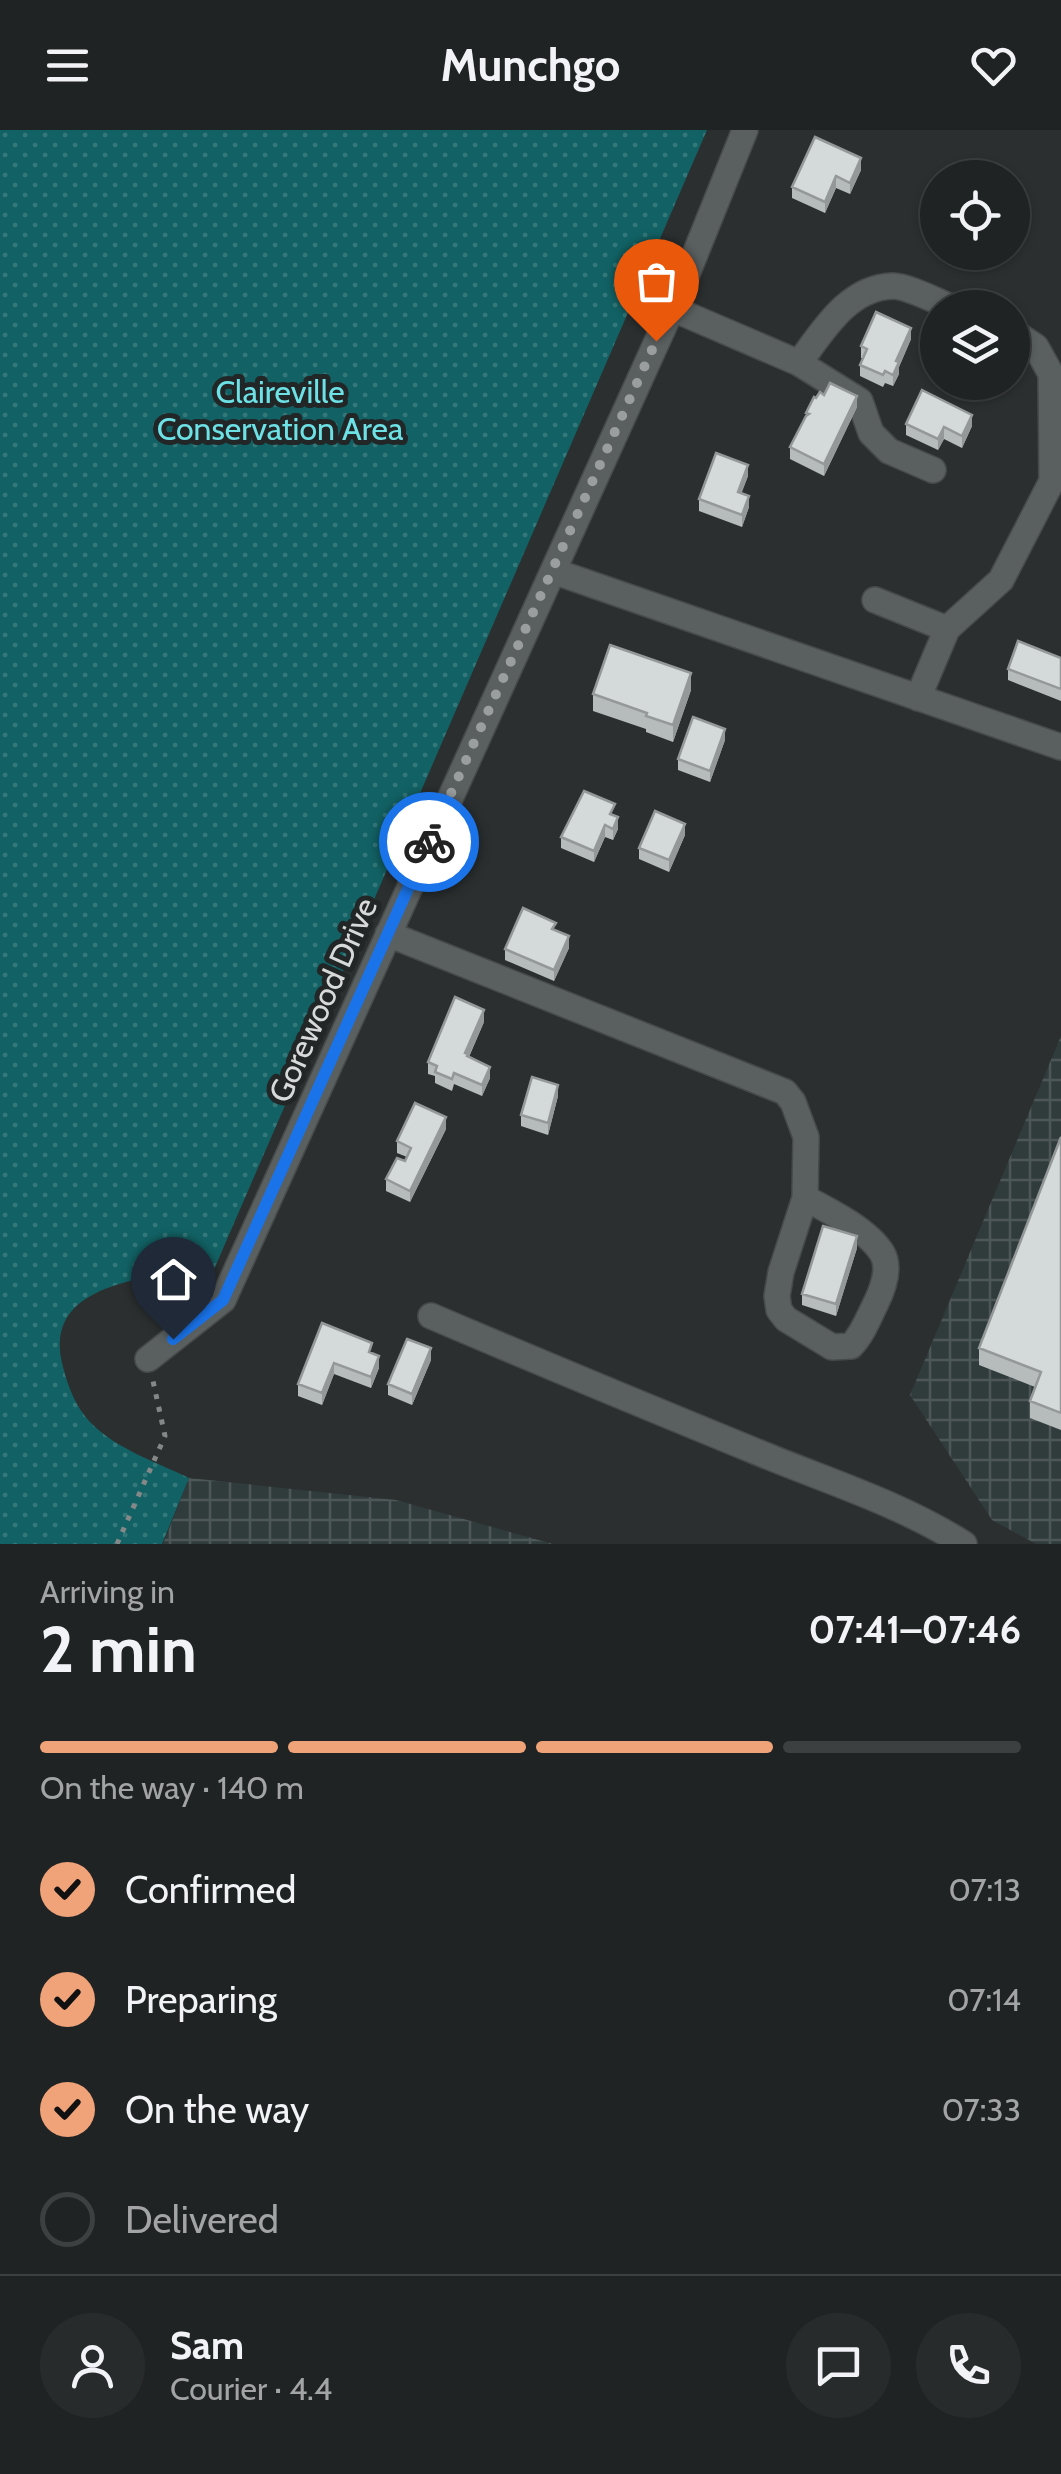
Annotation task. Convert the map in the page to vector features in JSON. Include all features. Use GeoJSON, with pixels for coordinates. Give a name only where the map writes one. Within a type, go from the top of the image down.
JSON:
{"type":"FeatureCollection","features":[{"type":"Feature","properties":{"kind":"street","name":"Gorewood Drive"},"geometry":{"type":"LineString","coordinates":[[148,1359],[223,1300],[672,308],[745,130]]}},
{"type":"Feature","properties":{"kind":"street"},"geometry":{"type":"LineString","coordinates":[[799,363],[836,315],[862,292],[896,285],[920,295]]}},
{"type":"Feature","properties":{"kind":"street"},"geometry":{"type":"LineString","coordinates":[[672,308],[799,363],[860,401],[871,433],[889,451],[932,470]]}},
{"type":"Feature","properties":{"kind":"street"},"geometry":{"type":"LineString","coordinates":[[918,698],[947,629],[1000,580],[1056,478],[1051,374],[1030,344]]}},
{"type":"Feature","properties":{"kind":"street"},"geometry":{"type":"LineString","coordinates":[[553,570],[1061,747]]}},
{"type":"Feature","properties":{"kind":"street"},"geometry":{"type":"LineString","coordinates":[[875,600],[947,629]]}},
{"type":"Feature","properties":{"kind":"street"},"geometry":{"type":"LineString","coordinates":[[388,934],[785,1092],[794,1102],[806,1138],[805,1198],[781,1272],[779,1310],[786,1319],[832,1348],[851,1346],[883,1289],[886,1264],[882,1252],[863,1234],[805,1198]]}},
{"type":"Feature","properties":{"kind":"street"},"geometry":{"type":"LineString","coordinates":[[431,1316],[892,1504],[936,1536],[964,1544]]}},
{"type":"Feature","properties":{"kind":"path"},"geometry":{"type":"LineString","coordinates":[[117,1544],[165,1436],[148,1359]]}},
{"type":"Feature","properties":{"kind":"shaded area"},"geometry":{"type":"Polygon","coordinates":[[[1061,1036],[1061,1544],[1036,1544],[992,1520],[910,1395],[1061,1036]]]}},
{"type":"Feature","properties":{"kind":"shaded area"},"geometry":{"type":"Polygon","coordinates":[[[189,1478],[396,1500],[553,1544],[163,1544],[189,1478]]]}},
{"type":"Feature","properties":{"kind":"green space","name":"Claireville Conservation Area"},"geometry":{"type":"Polygon","coordinates":[[[0,130],[707,130],[209,1281],[169,1273],[150,1275],[96,1293],[65,1321],[60,1349],[63,1367],[85,1416],[100,1432],[124,1447],[189,1478],[162,1544],[0,1544],[0,130]]]}},
{"type":"Feature","properties":{"kind":"building"},"geometry":{"type":"Polygon","coordinates":[[[815,137],[861,158],[850,183],[836,176],[825,202],[792,187],[815,137]]]}},
{"type":"Feature","properties":{"kind":"building"},"geometry":{"type":"Polygon","coordinates":[[[876,312],[911,328],[893,375],[860,365],[867,349],[861,346],[876,312]]]}},
{"type":"Feature","properties":{"kind":"building"},"geometry":{"type":"Polygon","coordinates":[[[830,383],[857,396],[824,464],[790,447],[814,397],[820,392],[824,395],[830,383]]]}},
{"type":"Feature","properties":{"kind":"building"},"geometry":{"type":"Polygon","coordinates":[[[920,394],[920,400],[942,400],[972,415],[962,436],[944,427],[938,439],[906,424],[920,394]]]}},
{"type":"Feature","properties":{"kind":"building"},"geometry":{"type":"Polygon","coordinates":[[[716,453],[748,465],[738,492],[749,496],[742,515],[699,499],[716,453]]]}},
{"type":"Feature","properties":{"kind":"building"},"geometry":{"type":"Polygon","coordinates":[[[1018,641],[1061,658],[1061,689],[1008,669],[1018,641]]]}},
{"type":"Feature","properties":{"kind":"building"},"geometry":{"type":"Polygon","coordinates":[[[610,645],[691,673],[673,725],[593,694],[610,645]]]}},
{"type":"Feature","properties":{"kind":"building"},"geometry":{"type":"Polygon","coordinates":[[[693,717],[725,729],[710,771],[678,759],[693,717]]]}},
{"type":"Feature","properties":{"kind":"building"},"geometry":{"type":"Polygon","coordinates":[[[584,791],[615,804],[610,814],[618,817],[613,829],[605,825],[594,851],[561,837],[584,791]]]}},
{"type":"Feature","properties":{"kind":"building"},"geometry":{"type":"Polygon","coordinates":[[[655,811],[685,824],[669,860],[639,848],[655,811]]]}},
{"type":"Feature","properties":{"kind":"building"},"geometry":{"type":"Polygon","coordinates":[[[523,908],[556,923],[552,929],[569,936],[554,970],[505,949],[523,908]]]}},
{"type":"Feature","properties":{"kind":"building"},"geometry":{"type":"Polygon","coordinates":[[[455,997],[484,1010],[465,1053],[490,1067],[482,1085],[454,1073],[452,1079],[435,1072],[437,1066],[428,1062],[455,997]]]}},
{"type":"Feature","properties":{"kind":"building"},"geometry":{"type":"Polygon","coordinates":[[[532,1077],[558,1085],[548,1123],[521,1115],[532,1077]]]}},
{"type":"Feature","properties":{"kind":"building"},"geometry":{"type":"Polygon","coordinates":[[[415,1103],[446,1117],[410,1191],[386,1179],[397,1158],[405,1161],[411,1148],[397,1141],[415,1103]]]}},
{"type":"Feature","properties":{"kind":"building"},"geometry":{"type":"Polygon","coordinates":[[[1061,1137],[1061,1413],[1030,1401],[1041,1372],[979,1348],[1061,1137]]]}},
{"type":"Feature","properties":{"kind":"building"},"geometry":{"type":"Polygon","coordinates":[[[823,1226],[857,1236],[836,1304],[802,1294],[823,1226]]]}},
{"type":"Feature","properties":{"kind":"building"},"geometry":{"type":"Polygon","coordinates":[[[322,1323],[372,1343],[369,1352],[379,1356],[371,1377],[334,1363],[322,1393],[298,1384],[322,1323]]]}},
{"type":"Feature","properties":{"kind":"building"},"geometry":{"type":"Polygon","coordinates":[[[407,1339],[431,1348],[412,1394],[388,1384],[407,1339]]]}},
{"type":"Feature","properties":{"kind":"way so far"},"geometry":{"type":"LineString","coordinates":[[429,842],[656,341]]}},
{"type":"Feature","properties":{"kind":"route"},"geometry":{"type":"LineString","coordinates":[[173,1339],[223,1300],[429,842]]}}]}
